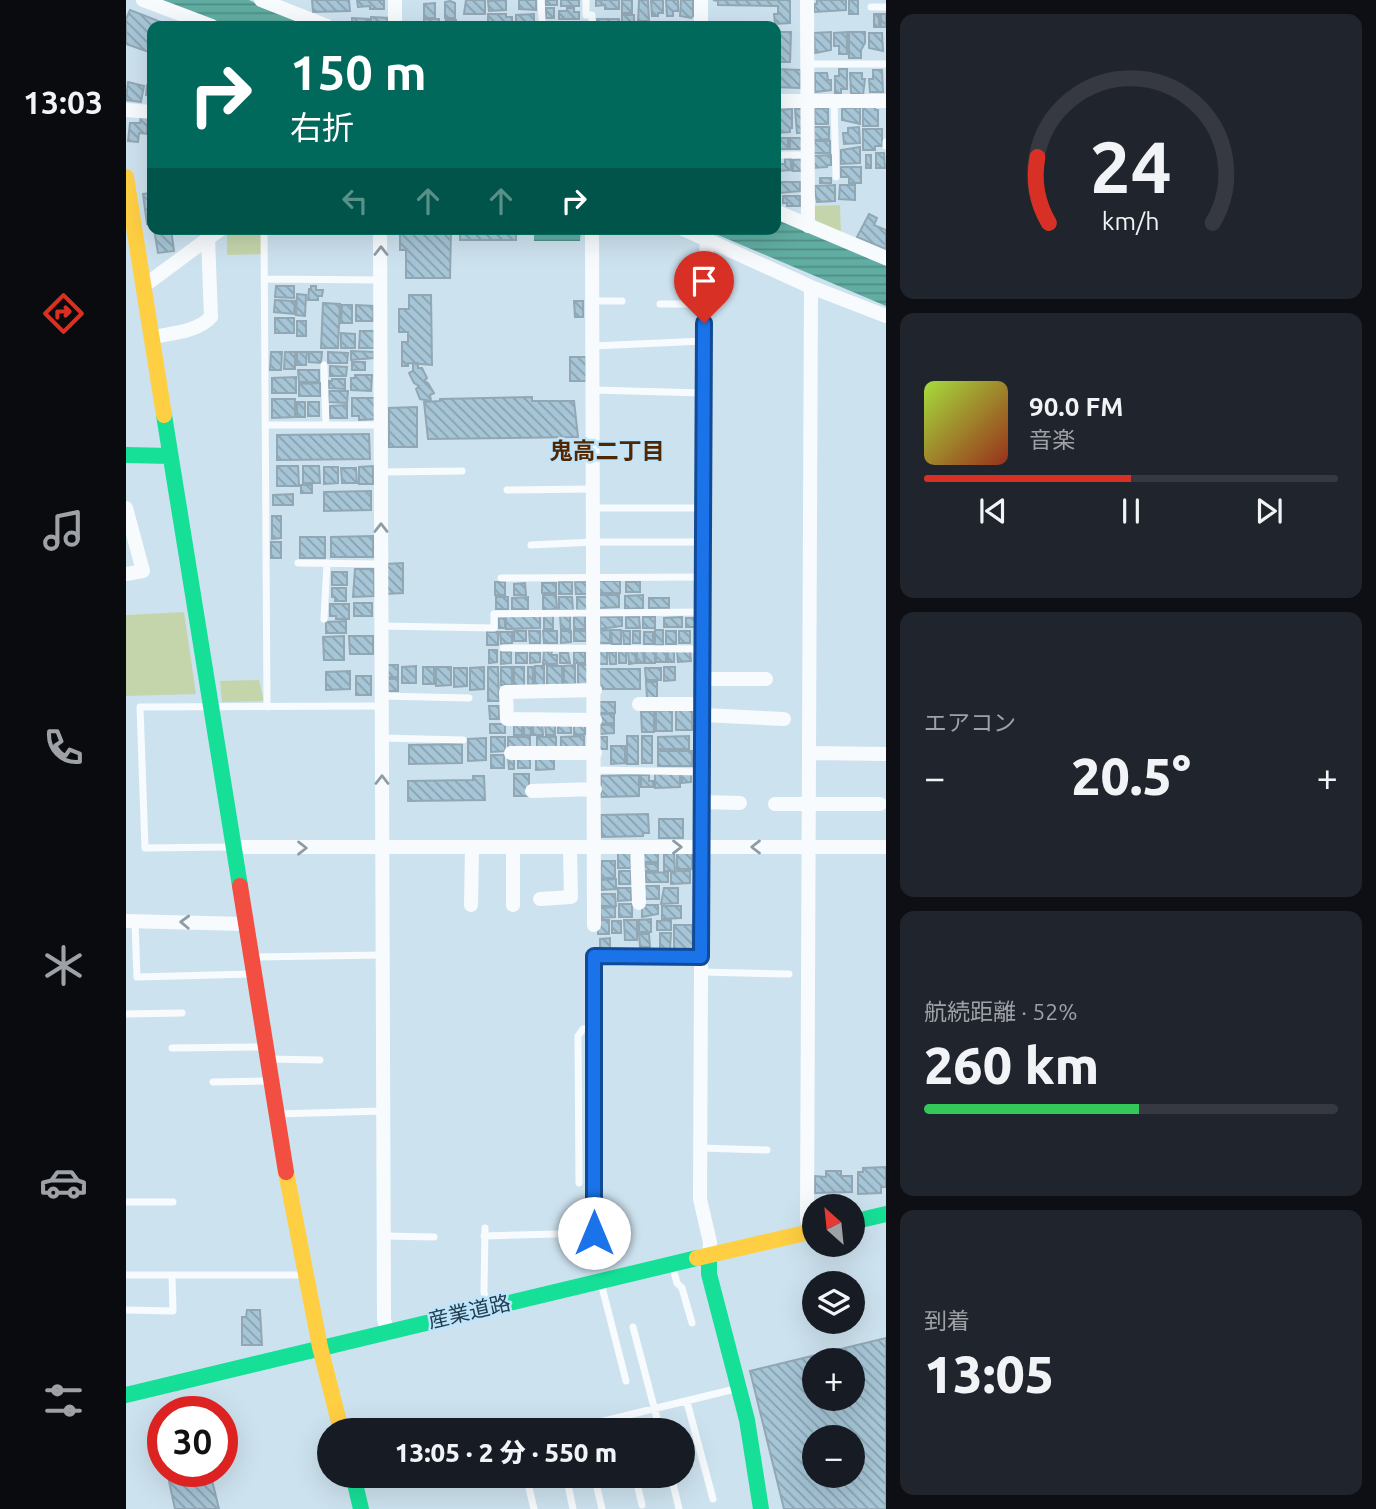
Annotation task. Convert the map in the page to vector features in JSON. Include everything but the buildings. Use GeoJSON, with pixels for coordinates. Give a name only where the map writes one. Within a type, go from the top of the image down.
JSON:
{"type":"FeatureCollection","features":[{"type":"Feature","properties":{"kind":"street"},"geometry":{"type":"LineString","coordinates":[[143,0],[199,21]]}},
{"type":"Feature","properties":{"kind":"street"},"geometry":{"type":"LineString","coordinates":[[261,0],[314,21]]}},
{"type":"Feature","properties":{"kind":"street"},"geometry":{"type":"LineString","coordinates":[[395,0],[395,21]]}},
{"type":"Feature","properties":{"kind":"street"},"geometry":{"type":"LineString","coordinates":[[701,0],[701,21]]}},
{"type":"Feature","properties":{"kind":"street"},"geometry":{"type":"LineString","coordinates":[[807,0],[808,226]]}},
{"type":"Feature","properties":{"kind":"street"},"geometry":{"type":"LineString","coordinates":[[781,101],[886,101]]}},
{"type":"Feature","properties":{"kind":"street"},"geometry":{"type":"LineString","coordinates":[[126,110],[147,112]]}},
{"type":"Feature","properties":{"kind":"street"},"geometry":{"type":"LineString","coordinates":[[126,177],[276,1114],[305,1275],[338,1418]]}},
{"type":"Feature","properties":{"kind":"street"},"geometry":{"type":"LineString","coordinates":[[781,214],[886,258]]}},
{"type":"Feature","properties":{"kind":"street"},"geometry":{"type":"LineString","coordinates":[[145,285],[212,235]]}},
{"type":"Feature","properties":{"kind":"street"},"geometry":{"type":"LineString","coordinates":[[380,235],[384,1319],[387,1331]]}},
{"type":"Feature","properties":{"kind":"street"},"geometry":{"type":"LineString","coordinates":[[592,235],[596,848],[594,925]]}},
{"type":"Feature","properties":{"kind":"street"},"geometry":{"type":"LineString","coordinates":[[699,235],[811,287],[886,316]]}},
{"type":"Feature","properties":{"kind":"street"},"geometry":{"type":"LineString","coordinates":[[153,337],[196,328],[204,325],[211,317],[208,238]]}},
{"type":"Feature","properties":{"kind":"street"},"geometry":{"type":"LineString","coordinates":[[707,238],[704,304],[700,1199],[710,1242],[709,1274],[740,1388],[754,1454],[758,1508]]}},
{"type":"Feature","properties":{"kind":"street"},"geometry":{"type":"LineString","coordinates":[[807,1194],[811,287]]}},
{"type":"Feature","properties":{"kind":"street"},"geometry":{"type":"LineString","coordinates":[[126,455],[170,456]]}},
{"type":"Feature","properties":{"kind":"street"},"geometry":{"type":"LineString","coordinates":[[126,508],[143,571],[126,574]]}},
{"type":"Feature","properties":{"kind":"street"},"geometry":{"type":"LineString","coordinates":[[703,679],[766,678]]}},
{"type":"Feature","properties":{"kind":"street"},"geometry":{"type":"LineString","coordinates":[[595,690],[506,692],[507,719],[595,720]]}},
{"type":"Feature","properties":{"kind":"street"},"geometry":{"type":"LineString","coordinates":[[639,704],[784,719]]}},
{"type":"Feature","properties":{"kind":"street"},"geometry":{"type":"LineString","coordinates":[[511,753],[595,753]]}},
{"type":"Feature","properties":{"kind":"street"},"geometry":{"type":"LineString","coordinates":[[810,753],[886,754]]}},
{"type":"Feature","properties":{"kind":"street"},"geometry":{"type":"LineString","coordinates":[[533,791],[595,789]]}},
{"type":"Feature","properties":{"kind":"street"},"geometry":{"type":"LineString","coordinates":[[702,802],[740,803]]}},
{"type":"Feature","properties":{"kind":"street"},"geometry":{"type":"LineString","coordinates":[[775,804],[880,804]]}},
{"type":"Feature","properties":{"kind":"street"},"geometry":{"type":"LineString","coordinates":[[234,847],[886,847]]}},
{"type":"Feature","properties":{"kind":"street"},"geometry":{"type":"LineString","coordinates":[[513,847],[513,905]]}},
{"type":"Feature","properties":{"kind":"street"},"geometry":{"type":"LineString","coordinates":[[637,847],[639,903]]}},
{"type":"Feature","properties":{"kind":"street"},"geometry":{"type":"LineString","coordinates":[[471,905],[472,848]]}},
{"type":"Feature","properties":{"kind":"street"},"geometry":{"type":"LineString","coordinates":[[540,899],[571,897],[570,848]]}},
{"type":"Feature","properties":{"kind":"street"},"geometry":{"type":"LineString","coordinates":[[131,921],[244,924]]}},
{"type":"Feature","properties":{"kind":"street"},"geometry":{"type":"LineString","coordinates":[[594,1233],[594,956],[701,957]]}},
{"type":"Feature","properties":{"kind":"street"},"geometry":{"type":"LineString","coordinates":[[865,1219],[886,1214]]}},
{"type":"Feature","properties":{"kind":"street","name":"産業道路"},"geometry":{"type":"LineString","coordinates":[[126,1395],[487,1307],[597,1275],[672,1264],[802,1233]]}},
{"type":"Feature","properties":{"kind":"street"},"geometry":{"type":"LineString","coordinates":[[356,1488],[361,1509]]}},
{"type":"Feature","properties":{"kind":"lane"},"geometry":{"type":"LineString","coordinates":[[541,0],[542,19]]}},
{"type":"Feature","properties":{"kind":"lane"},"geometry":{"type":"LineString","coordinates":[[586,0],[586,15],[592,15],[592,21]]}},
{"type":"Feature","properties":{"kind":"lane"},"geometry":{"type":"LineString","coordinates":[[871,7],[886,7]]}},
{"type":"Feature","properties":{"kind":"lane"},"geometry":{"type":"LineString","coordinates":[[807,64],[886,65]]}},
{"type":"Feature","properties":{"kind":"lane"},"geometry":{"type":"LineString","coordinates":[[834,101],[836,177]]}},
{"type":"Feature","properties":{"kind":"lane"},"geometry":{"type":"LineString","coordinates":[[781,155],[808,155]]}},
{"type":"Feature","properties":{"kind":"lane"},"geometry":{"type":"LineString","coordinates":[[264,235],[267,707]]}},
{"type":"Feature","properties":{"kind":"lane"},"geometry":{"type":"LineString","coordinates":[[265,279],[381,281]]}},
{"type":"Feature","properties":{"kind":"lane"},"geometry":{"type":"LineString","coordinates":[[593,301],[622,301]]}},
{"type":"Feature","properties":{"kind":"lane"},"geometry":{"type":"LineString","coordinates":[[660,304],[704,304]]}},
{"type":"Feature","properties":{"kind":"lane"},"geometry":{"type":"LineString","coordinates":[[593,346],[704,341]]}},
{"type":"Feature","properties":{"kind":"lane"},"geometry":{"type":"LineString","coordinates":[[324,365],[326,425]]}},
{"type":"Feature","properties":{"kind":"lane"},"geometry":{"type":"LineString","coordinates":[[593,390],[704,393]]}},
{"type":"Feature","properties":{"kind":"lane"},"geometry":{"type":"LineString","coordinates":[[266,425],[381,425]]}},
{"type":"Feature","properties":{"kind":"lane"},"geometry":{"type":"LineString","coordinates":[[381,472],[462,471]]}},
{"type":"Feature","properties":{"kind":"lane"},"geometry":{"type":"LineString","coordinates":[[506,490],[594,489]]}},
{"type":"Feature","properties":{"kind":"lane"},"geometry":{"type":"LineString","coordinates":[[594,508],[703,508]]}},
{"type":"Feature","properties":{"kind":"lane"},"geometry":{"type":"LineString","coordinates":[[531,545],[703,542]]}},
{"type":"Feature","properties":{"kind":"lane"},"geometry":{"type":"LineString","coordinates":[[298,563],[382,564]]}},
{"type":"Feature","properties":{"kind":"lane"},"geometry":{"type":"LineString","coordinates":[[324,619],[327,563]]}},
{"type":"Feature","properties":{"kind":"lane"},"geometry":{"type":"LineString","coordinates":[[501,578],[703,577]]}},
{"type":"Feature","properties":{"kind":"lane"},"geometry":{"type":"LineString","coordinates":[[382,625],[495,628],[494,614],[703,612]]}},
{"type":"Feature","properties":{"kind":"lane"},"geometry":{"type":"LineString","coordinates":[[503,648],[703,649]]}},
{"type":"Feature","properties":{"kind":"lane"},"geometry":{"type":"LineString","coordinates":[[234,847],[145,848],[140,707],[267,707],[469,698]]}},
{"type":"Feature","properties":{"kind":"lane"},"geometry":{"type":"LineString","coordinates":[[382,738],[463,740]]}},
{"type":"Feature","properties":{"kind":"lane"},"geometry":{"type":"LineString","coordinates":[[595,770],[702,772]]}},
{"type":"Feature","properties":{"kind":"lane"},"geometry":{"type":"LineString","coordinates":[[131,921],[137,977],[253,974]]}},
{"type":"Feature","properties":{"kind":"lane"},"geometry":{"type":"LineString","coordinates":[[250,957],[383,955]]}},
{"type":"Feature","properties":{"kind":"lane"},"geometry":{"type":"LineString","coordinates":[[701,972],[789,974]]}},
{"type":"Feature","properties":{"kind":"lane"},"geometry":{"type":"LineString","coordinates":[[126,1014],[182,1013]]}},
{"type":"Feature","properties":{"kind":"lane"},"geometry":{"type":"LineString","coordinates":[[579,1183],[578,1036],[583,1029],[593,1028]]}},
{"type":"Feature","properties":{"kind":"lane"},"geometry":{"type":"LineString","coordinates":[[172,1048],[266,1053],[320,1060]]}},
{"type":"Feature","properties":{"kind":"lane"},"geometry":{"type":"LineString","coordinates":[[213,1082],[271,1081]]}},
{"type":"Feature","properties":{"kind":"lane"},"geometry":{"type":"LineString","coordinates":[[276,1114],[383,1111]]}},
{"type":"Feature","properties":{"kind":"lane"},"geometry":{"type":"LineString","coordinates":[[700,1148],[767,1150]]}},
{"type":"Feature","properties":{"kind":"lane"},"geometry":{"type":"LineString","coordinates":[[126,1202],[173,1202]]}},
{"type":"Feature","properties":{"kind":"lane"},"geometry":{"type":"LineString","coordinates":[[487,1307],[484,1292],[484,1232],[594,1233]]}},
{"type":"Feature","properties":{"kind":"lane"},"geometry":{"type":"LineString","coordinates":[[384,1236],[434,1237]]}},
{"type":"Feature","properties":{"kind":"lane"},"geometry":{"type":"LineString","coordinates":[[672,1264],[692,1323]]}},
{"type":"Feature","properties":{"kind":"lane"},"geometry":{"type":"LineString","coordinates":[[126,1275],[305,1275]]}},
{"type":"Feature","properties":{"kind":"lane"},"geometry":{"type":"LineString","coordinates":[[126,1310],[173,1311],[172,1275]]}},
{"type":"Feature","properties":{"kind":"lane"},"geometry":{"type":"LineString","coordinates":[[597,1275],[626,1381]]}},
{"type":"Feature","properties":{"kind":"lane"},"geometry":{"type":"LineString","coordinates":[[633,1327],[657,1418]]}},
{"type":"Feature","properties":{"kind":"lane"},"geometry":{"type":"LineString","coordinates":[[620,1418],[740,1388]]}},
{"type":"Feature","properties":{"kind":"lane"},"geometry":{"type":"LineString","coordinates":[[687,1402],[713,1499]]}},
{"type":"Feature","properties":{"kind":"lane"},"geometry":{"type":"LineString","coordinates":[[529,1488],[534,1509]]}},
{"type":"Feature","properties":{"kind":"lane"},"geometry":{"type":"LineString","coordinates":[[569,1488],[573,1509]]}},
{"type":"Feature","properties":{"kind":"lane"},"geometry":{"type":"LineString","coordinates":[[597,1488],[602,1509]]}},
{"type":"Feature","properties":{"kind":"lane"},"geometry":{"type":"LineString","coordinates":[[638,1488],[642,1505]]}},
{"type":"Feature","properties":{"kind":"lane"},"geometry":{"type":"LineString","coordinates":[[674,1488],[679,1509]]}},
{"type":"Feature","properties":{"kind":"path"},"geometry":{"type":"LineString","coordinates":[[594,1233],[597,1275]]}},
{"type":"Feature","properties":{"kind":"shaded area"},"geometry":{"type":"Polygon","coordinates":[[[160,0],[249,0],[299,21],[209,21],[160,0]]]}},
{"type":"Feature","properties":{"kind":"shaded area"},"geometry":{"type":"Polygon","coordinates":[[[840,205],[841,236],[811,224],[811,206],[840,205]]]}},
{"type":"Feature","properties":{"kind":"shaded area"},"geometry":{"type":"Polygon","coordinates":[[[781,222],[886,266],[886,306],[718,235],[781,235],[781,222]]]}},
{"type":"Feature","properties":{"kind":"shaded area"},"geometry":{"type":"Polygon","coordinates":[[[227,235],[262,235],[262,254],[227,255],[227,235]]]}},
{"type":"Feature","properties":{"kind":"shaded area"},"geometry":{"type":"Polygon","coordinates":[[[534,235],[580,235],[580,241],[534,241],[534,235]]]}},
{"type":"Feature","properties":{"kind":"shaded area"},"geometry":{"type":"Polygon","coordinates":[[[184,612],[196,694],[126,696],[126,615],[184,612]]]}},
{"type":"Feature","properties":{"kind":"shaded area"},"geometry":{"type":"Polygon","coordinates":[[[259,680],[264,701],[222,702],[220,681],[259,680]]]}},
{"type":"Feature","properties":{"kind":"traffic: fast"},"geometry":{"type":"LineString","coordinates":[[164,415],[240,886]]}},
{"type":"Feature","properties":{"kind":"traffic: fast"},"geometry":{"type":"LineString","coordinates":[[126,455],[170,456]]}},
{"type":"Feature","properties":{"kind":"traffic: fast"},"geometry":{"type":"LineString","coordinates":[[865,1219],[886,1214]]}},
{"type":"Feature","properties":{"kind":"traffic: fast"},"geometry":{"type":"LineString","coordinates":[[709,1256],[709,1274],[747,1420],[761,1509]]}},
{"type":"Feature","properties":{"kind":"traffic: fast"},"geometry":{"type":"LineString","coordinates":[[126,1395],[697,1258]]}},
{"type":"Feature","properties":{"kind":"traffic: fast"},"geometry":{"type":"LineString","coordinates":[[356,1488],[361,1509]]}},
{"type":"Feature","properties":{"kind":"traffic: slow"},"geometry":{"type":"LineString","coordinates":[[126,177],[164,415]]}},
{"type":"Feature","properties":{"kind":"traffic: slow"},"geometry":{"type":"LineString","coordinates":[[286,1172],[320,1347],[338,1418]]}},
{"type":"Feature","properties":{"kind":"traffic: slow"},"geometry":{"type":"LineString","coordinates":[[697,1258],[802,1234]]}},
{"type":"Feature","properties":{"kind":"traffic: jam"},"geometry":{"type":"LineString","coordinates":[[240,886],[286,1172]]}},
{"type":"Feature","properties":{"kind":"district","name":"鬼高二丁目"},"geometry":{"type":"Point","coordinates":[607,450]}},
{"type":"Feature","properties":{"kind":"route"},"geometry":{"type":"LineString","coordinates":[[594,1233],[594,956],[701,957],[704,323]]}}]}
